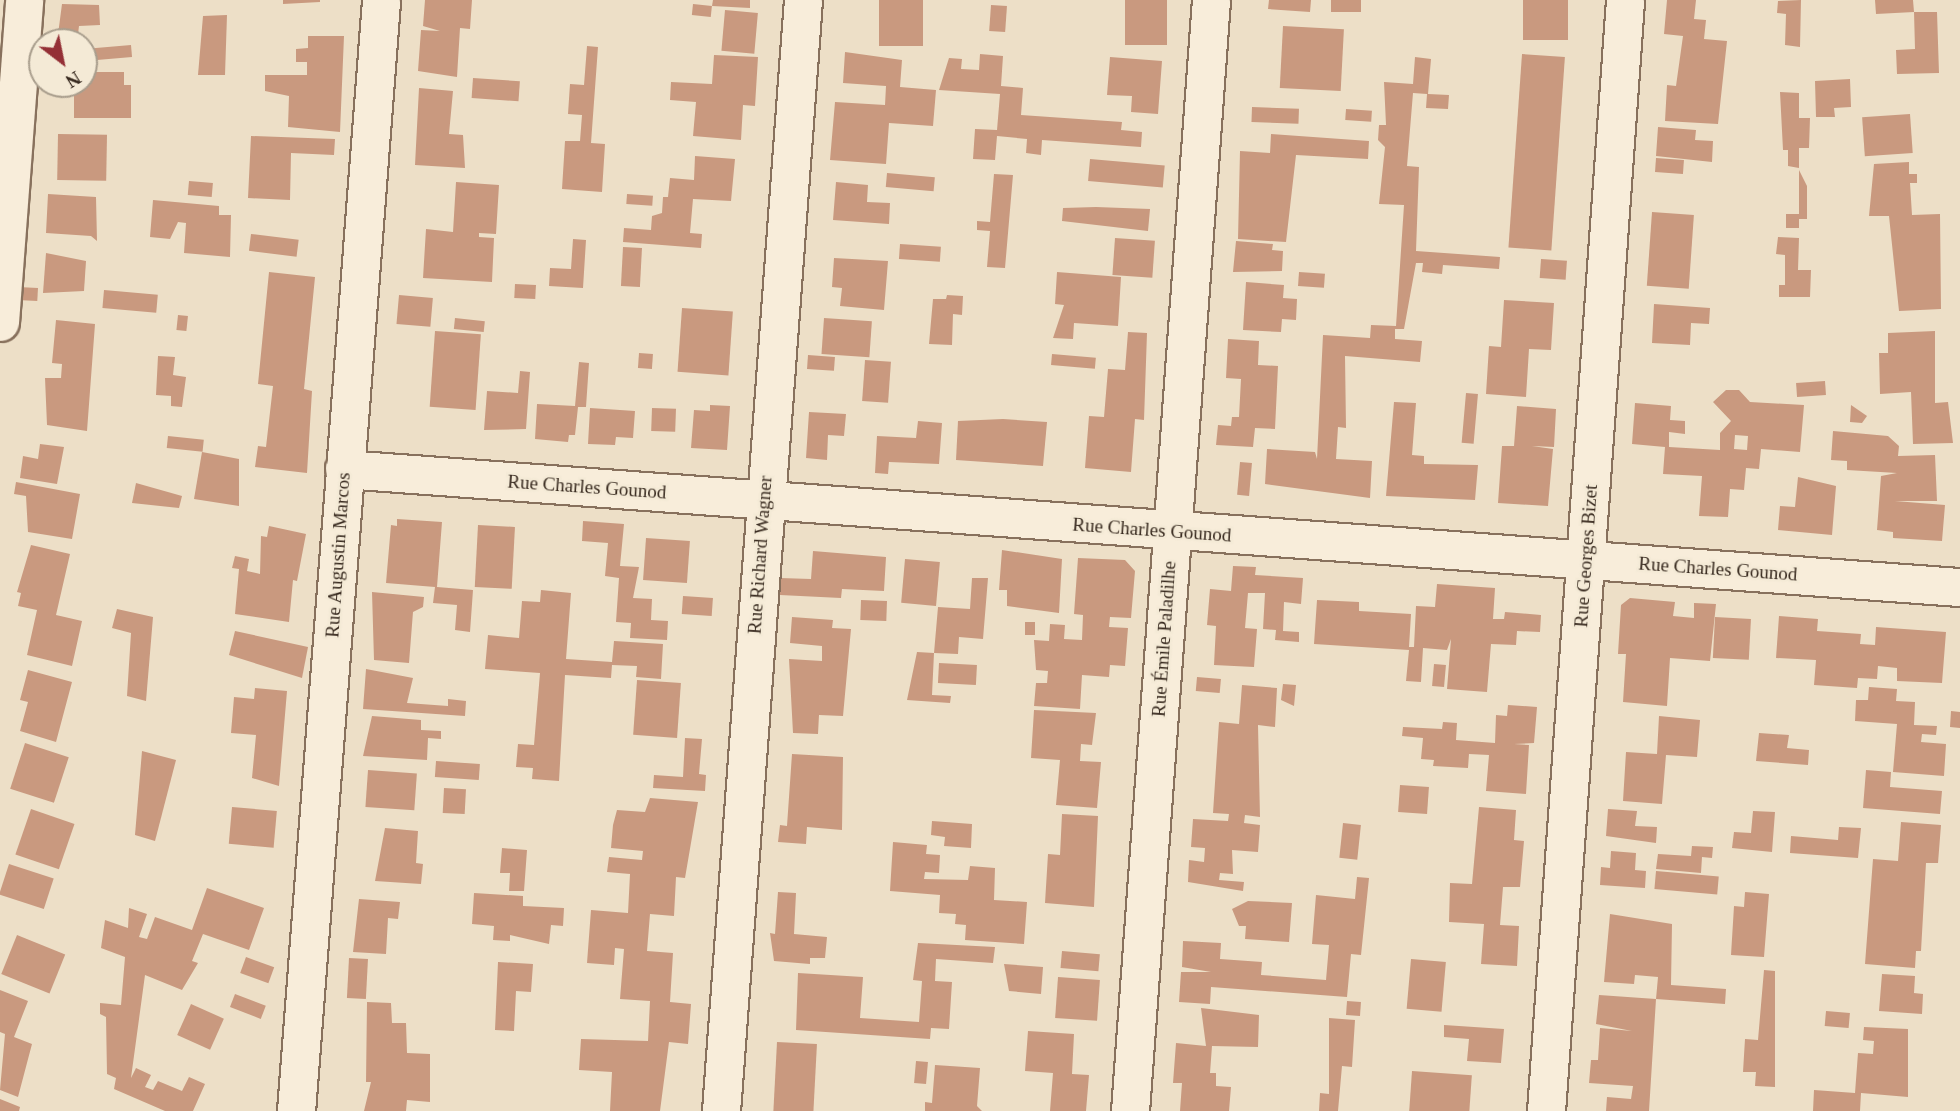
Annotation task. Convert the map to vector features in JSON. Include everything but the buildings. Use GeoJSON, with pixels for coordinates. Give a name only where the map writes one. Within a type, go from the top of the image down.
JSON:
{"type":"FeatureCollection","features":[{"type":"Feature","properties":{"kind":"street"},"geometry":{"type":"LineString","coordinates":[[0,322],[24,0]]}},
{"type":"Feature","properties":{"kind":"street","name":"Rue Augustin Marcos"},"geometry":{"type":"LineString","coordinates":[[296,1111],[381,0]]}},
{"type":"Feature","properties":{"kind":"street","name":"Rue Richard Wagner"},"geometry":{"type":"LineString","coordinates":[[721,1111],[763,499],[803,0]]}},
{"type":"Feature","properties":{"kind":"street","name":"Rue Émile Paladilhe"},"geometry":{"type":"LineString","coordinates":[[1130,1111],[1211,0]]}},
{"type":"Feature","properties":{"kind":"street","name":"Rue Georges Bizet"},"geometry":{"type":"LineString","coordinates":[[1546,1111],[1625,0]]}},
{"type":"Feature","properties":{"kind":"street","name":"Rue Charles Gounod"},"geometry":{"type":"LineString","coordinates":[[344,469],[1172,532],[1960,587]]}}]}
